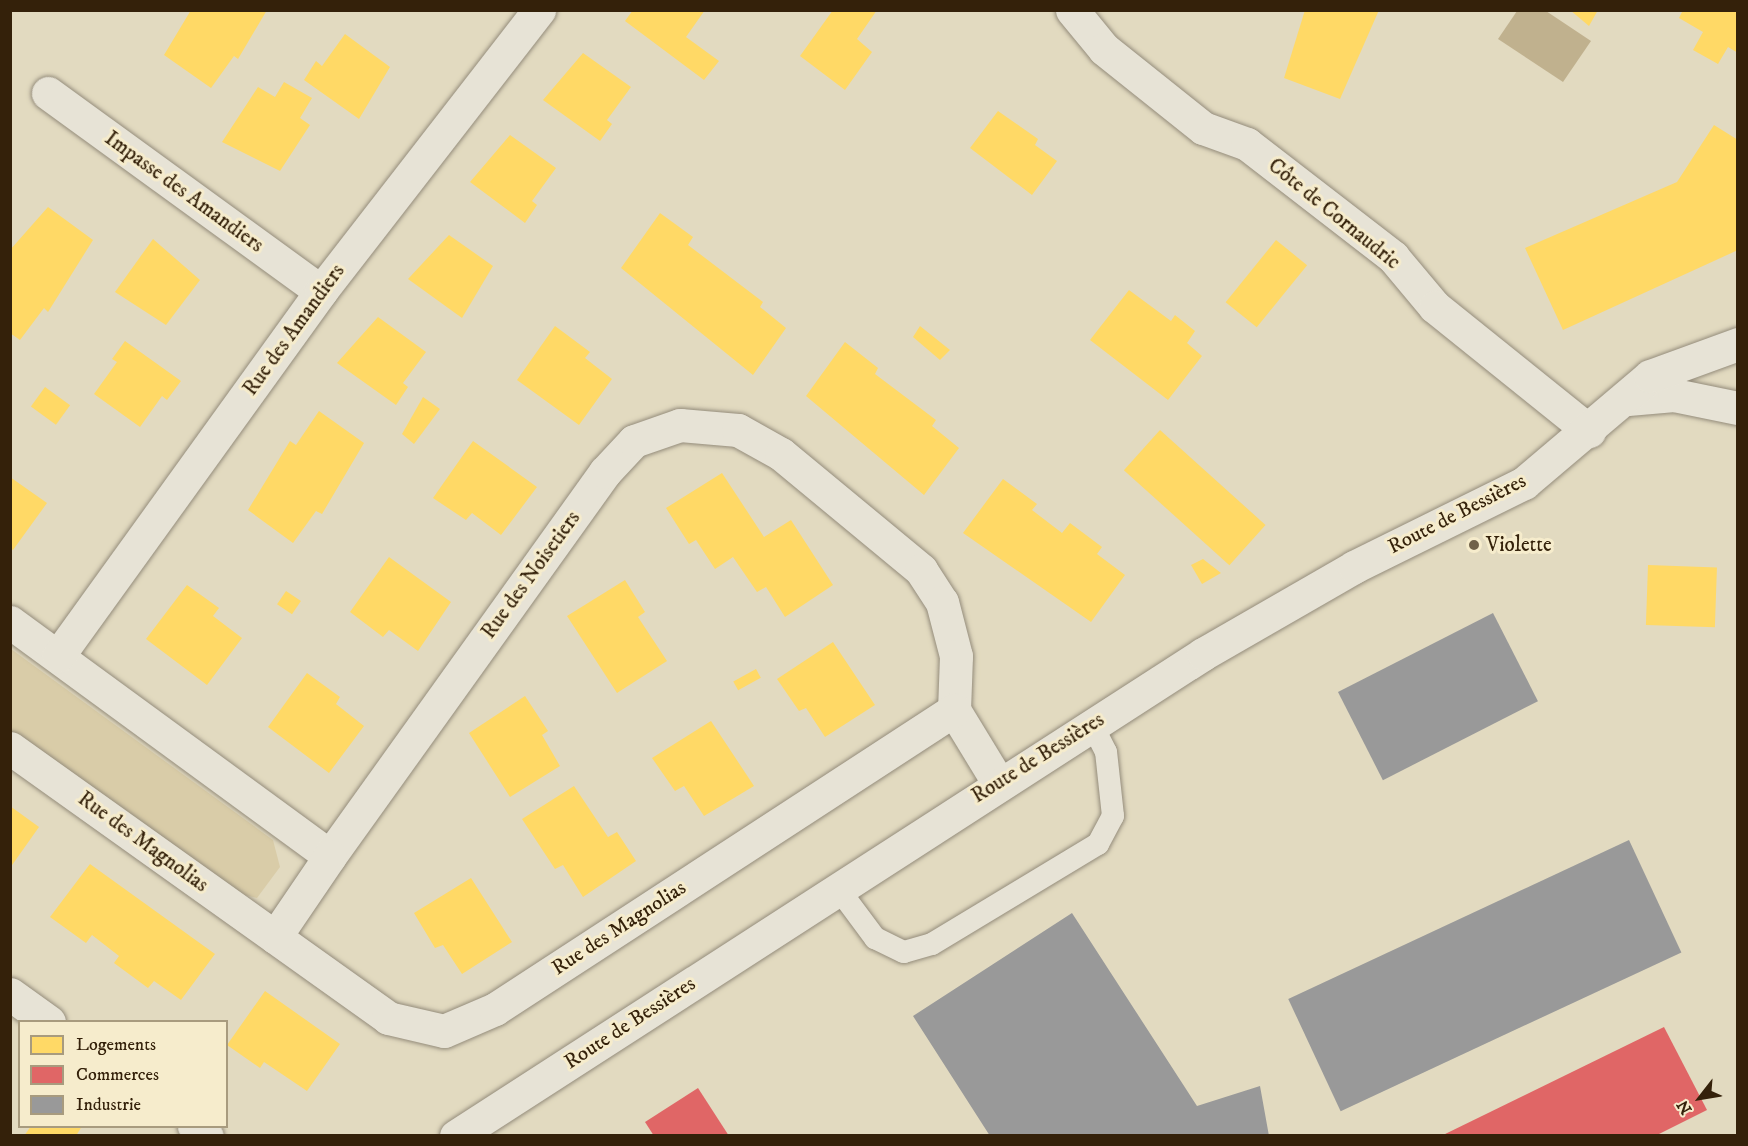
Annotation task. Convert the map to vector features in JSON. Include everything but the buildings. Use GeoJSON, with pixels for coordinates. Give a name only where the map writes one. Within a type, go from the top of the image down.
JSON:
{"type":"FeatureCollection","features":[{"type":"Feature","properties":{"kind":"street","name":"Rue des Amandiers"},"geometry":{"type":"LineString","coordinates":[[58,656],[321,291],[539,10]]}},
{"type":"Feature","properties":{"kind":"street","name":"Côte de Cornaudric"},"geometry":{"type":"LineString","coordinates":[[1072,10],[1104,49],[1203,129],[1247,144],[1393,257],[1436,306],[1589,431]]}},
{"type":"Feature","properties":{"kind":"street","name":"Impasse des Amandiers"},"geometry":{"type":"LineString","coordinates":[[48,93],[321,291]]}},
{"type":"Feature","properties":{"kind":"street","name":"Route de Bessières"},"geometry":{"type":"LineString","coordinates":[[456,1136],[1092,723],[1354,567],[1524,483],[1628,399],[1650,376],[1673,364],[1737,344]]}},
{"type":"Feature","properties":{"kind":"street"},"geometry":{"type":"LineString","coordinates":[[1628,399],[1674,395],[1737,408]]}},
{"type":"Feature","properties":{"kind":"street","name":"Rue des Noisetiers"},"geometry":{"type":"LineString","coordinates":[[330,856],[605,472],[634,441],[680,425],[738,430],[781,454],[921,570],[942,602],[956,656],[954,710]]}},
{"type":"Feature","properties":{"kind":"street"},"geometry":{"type":"LineString","coordinates":[[10,622],[330,856],[274,937]]}},
{"type":"Feature","properties":{"kind":"street"},"geometry":{"type":"LineString","coordinates":[[954,710],[998,782]]}},
{"type":"Feature","properties":{"kind":"street","name":"Rue des Magnolias"},"geometry":{"type":"LineString","coordinates":[[10,748],[388,1018],[444,1031],[495,1009],[954,710]]}},
{"type":"Feature","properties":{"kind":"street"},"geometry":{"type":"LineString","coordinates":[[10,994],[46,1020]]}},
{"type":"Feature","properties":{"kind":"lane"},"geometry":{"type":"LineString","coordinates":[[837,888],[875,938],[904,951],[932,944],[1098,844],[1113,816],[1106,752],[1092,723]]}},
{"type":"Feature","properties":{"kind":"shaded area"},"geometry":{"type":"Polygon","coordinates":[[[1517,11],[1546,11],[1591,41],[1563,82],[1498,39],[1517,11]]]}},
{"type":"Feature","properties":{"kind":"shaded area"},"geometry":{"type":"Polygon","coordinates":[[[11,649],[273,840],[280,867],[257,898],[232,892],[11,735],[11,649]]]}},
{"type":"Feature","properties":{"kind":"place","name":"Violette"},"geometry":{"type":"Point","coordinates":[1474,545]}}]}
